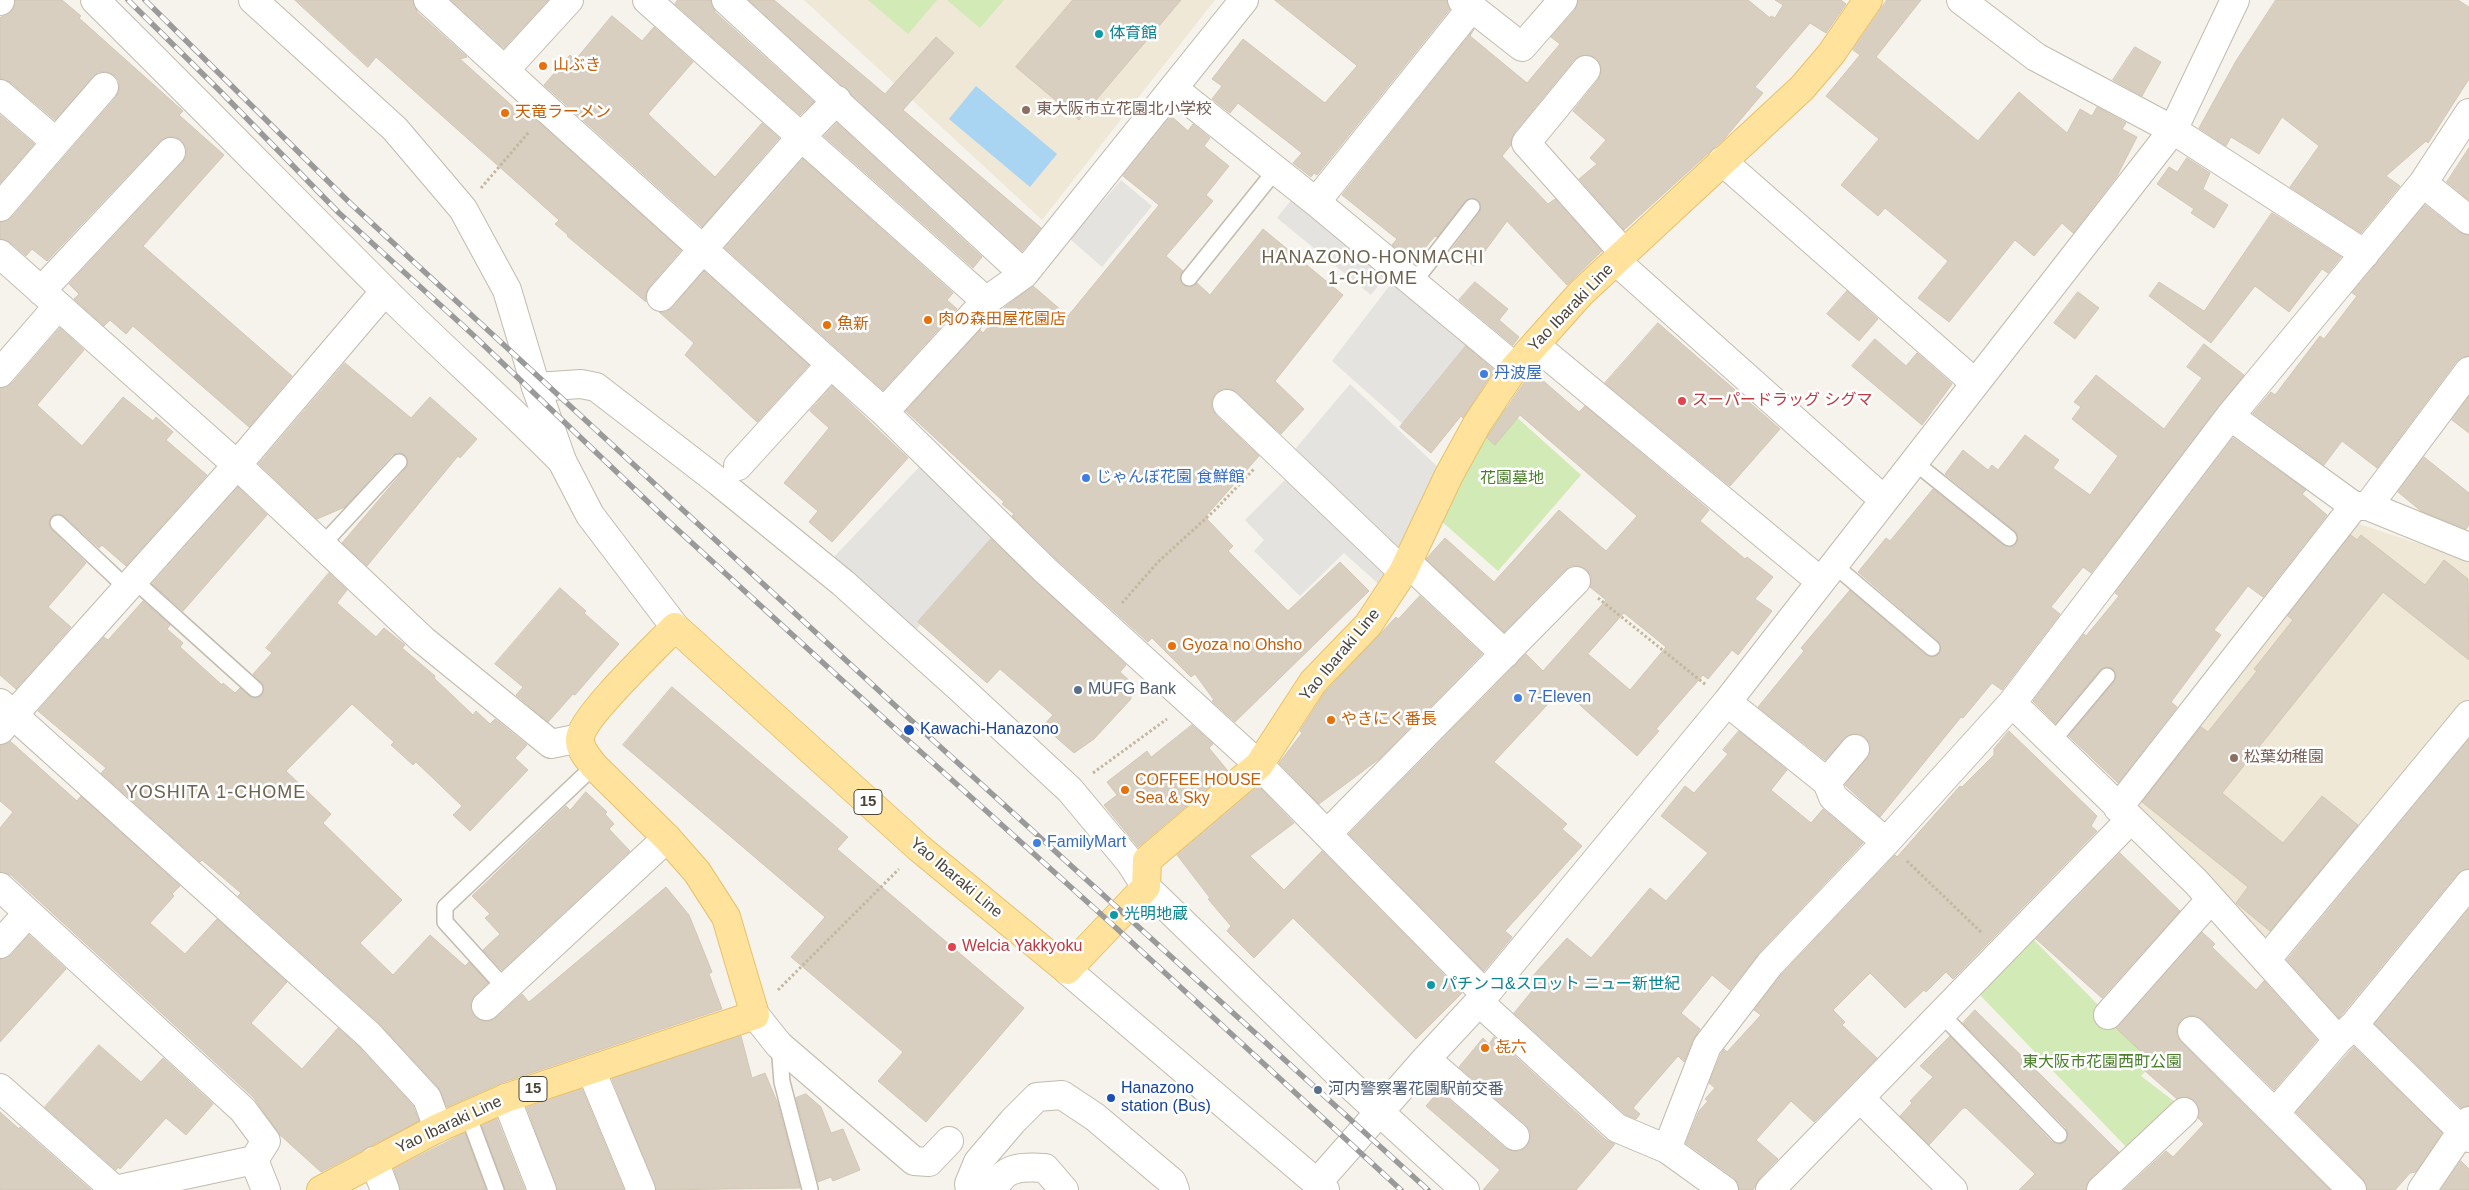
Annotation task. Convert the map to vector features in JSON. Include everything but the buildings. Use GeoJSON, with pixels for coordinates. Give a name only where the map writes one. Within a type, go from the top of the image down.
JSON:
{"type":"FeatureCollection","features":[{"type":"Feature","properties":{"kind":"main road","name":"Yao Ibaraki Line"},"geometry":{"type":"LineString","coordinates":[[1146,887],[1147,860],[1259,765],[1313,682],[1368,625],[1405,568],[1449,475],[1476,424],[1515,367],[1581,293],[1802,88],[1831,54],[1868,0]]}},
{"type":"Feature","properties":{"kind":"main road","name":"Yao Ibaraki Line"},"geometry":{"type":"LineString","coordinates":[[675,627],[919,848],[1067,970]]}},
{"type":"Feature","properties":{"kind":"main road"},"geometry":{"type":"LineString","coordinates":[[675,627],[589,718],[580,738],[584,753],[594,766],[668,838],[697,872],[726,917],[755,1015]]}},
{"type":"Feature","properties":{"kind":"main road"},"geometry":{"type":"LineString","coordinates":[[1067,970],[1146,887]]}},
{"type":"Feature","properties":{"kind":"main road","name":"Yao Ibaraki Line"},"geometry":{"type":"LineString","coordinates":[[321,1190],[438,1128],[506,1098],[755,1015]]}},
{"type":"Feature","properties":{"kind":"street"},"geometry":{"type":"LineString","coordinates":[[95,0],[230,132],[385,291],[514,412],[562,461]]}},
{"type":"Feature","properties":{"kind":"street"},"geometry":{"type":"LineString","coordinates":[[253,0],[395,129],[463,209],[507,290],[536,387],[562,461],[590,515],[675,627]]}},
{"type":"Feature","properties":{"kind":"street"},"geometry":{"type":"LineString","coordinates":[[428,0],[884,412],[1045,570],[1259,765],[1328,834],[1482,998],[1617,1128],[1667,1149],[1724,1190]]}},
{"type":"Feature","properties":{"kind":"street"},"geometry":{"type":"LineString","coordinates":[[504,70],[569,0]]}},
{"type":"Feature","properties":{"kind":"street"},"geometry":{"type":"LineString","coordinates":[[647,0],[802,136],[986,302]]}},
{"type":"Feature","properties":{"kind":"street"},"geometry":{"type":"LineString","coordinates":[[726,0],[1024,274]]}},
{"type":"Feature","properties":{"kind":"street"},"geometry":{"type":"LineString","coordinates":[[884,412],[986,302],[1024,274],[1244,0]]}},
{"type":"Feature","properties":{"kind":"street"},"geometry":{"type":"LineString","coordinates":[[1316,202],[1467,4],[1522,47],[1563,0]]}},
{"type":"Feature","properties":{"kind":"street"},"geometry":{"type":"LineString","coordinates":[[1961,0],[2036,57],[2173,130],[2365,254]]}},
{"type":"Feature","properties":{"kind":"street"},"geometry":{"type":"LineString","coordinates":[[1067,970],[1318,1188],[1379,1112],[1482,998],[1719,696],[1826,573],[2173,130],[2235,0]]}},
{"type":"Feature","properties":{"kind":"street"},"geometry":{"type":"LineString","coordinates":[[1586,70],[1526,143],[1620,257],[1884,500]]}},
{"type":"Feature","properties":{"kind":"street"},"geometry":{"type":"LineString","coordinates":[[0,207],[104,87]]}},
{"type":"Feature","properties":{"kind":"street"},"geometry":{"type":"LineString","coordinates":[[1174,89],[1316,202],[1515,367]]}},
{"type":"Feature","properties":{"kind":"street"},"geometry":{"type":"LineString","coordinates":[[0,94],[56,142]]}},
{"type":"Feature","properties":{"kind":"street"},"geometry":{"type":"LineString","coordinates":[[661,297],[802,136],[836,100]]}},
{"type":"Feature","properties":{"kind":"street"},"geometry":{"type":"LineString","coordinates":[[1667,1149],[1707,1046],[1770,964],[1886,842],[2012,703],[2230,416],[2422,183],[2469,113]]}},
{"type":"Feature","properties":{"kind":"street"},"geometry":{"type":"LineString","coordinates":[[0,373],[50,298],[170,152]]}},
{"type":"Feature","properties":{"kind":"street"},"geometry":{"type":"LineString","coordinates":[[1722,162],[1975,383]]}},
{"type":"Feature","properties":{"kind":"street"},"geometry":{"type":"LineString","coordinates":[[2422,183],[2469,220]]}},
{"type":"Feature","properties":{"kind":"street"},"geometry":{"type":"LineString","coordinates":[[0,254],[236,465],[423,640],[551,744],[580,738]]}},
{"type":"Feature","properties":{"kind":"street"},"geometry":{"type":"LineString","coordinates":[[385,291],[236,465],[130,584],[4,716],[370,1035],[427,1098],[438,1128]]}},
{"type":"Feature","properties":{"kind":"street"},"geometry":{"type":"LineString","coordinates":[[1535,345],[1826,573]]}},
{"type":"Feature","properties":{"kind":"street"},"geometry":{"type":"LineString","coordinates":[[738,466],[830,364]]}},
{"type":"Feature","properties":{"kind":"street"},"geometry":{"type":"LineString","coordinates":[[1770,1190],[2002,952],[2124,814],[2361,506],[2469,371]]}},
{"type":"Feature","properties":{"kind":"street"},"geometry":{"type":"LineString","coordinates":[[536,387],[581,384],[596,387],[719,482],[843,583],[1070,790],[1130,862],[1146,887],[1379,1112],[1465,1190]]}},
{"type":"Feature","properties":{"kind":"street"},"geometry":{"type":"LineString","coordinates":[[1227,404],[1405,568],[1505,654]]}},
{"type":"Feature","properties":{"kind":"street"},"geometry":{"type":"LineString","coordinates":[[2230,416],[2361,506],[2469,547]]}},
{"type":"Feature","properties":{"kind":"street"},"geometry":{"type":"LineString","coordinates":[[1328,834],[1576,581]]}},
{"type":"Feature","properties":{"kind":"street"},"geometry":{"type":"LineString","coordinates":[[1719,696],[1827,782],[1833,797],[1886,842]]}},
{"type":"Feature","properties":{"kind":"street"},"geometry":{"type":"LineString","coordinates":[[2012,703],[2211,899],[2266,960],[2346,1033],[2466,1130],[2422,1190]]}},
{"type":"Feature","properties":{"kind":"street"},"geometry":{"type":"LineString","coordinates":[[2266,960],[2469,715]]}},
{"type":"Feature","properties":{"kind":"street"},"geometry":{"type":"LineString","coordinates":[[1827,782],[1855,749]]}},
{"type":"Feature","properties":{"kind":"street"},"geometry":{"type":"LineString","coordinates":[[496,997],[668,838]]}},
{"type":"Feature","properties":{"kind":"street"},"geometry":{"type":"LineString","coordinates":[[2275,1113],[2346,1033],[2469,884]]}},
{"type":"Feature","properties":{"kind":"street"},"geometry":{"type":"LineString","coordinates":[[0,887],[243,1110],[266,1141],[254,1160],[114,1190],[0,1088]]}},
{"type":"Feature","properties":{"kind":"street"},"geometry":{"type":"LineString","coordinates":[[2108,1015],[2211,899]]}},
{"type":"Feature","properties":{"kind":"street"},"geometry":{"type":"LineString","coordinates":[[0,944],[28,913]]}},
{"type":"Feature","properties":{"kind":"street"},"geometry":{"type":"LineString","coordinates":[[755,1015],[779,1045],[914,1161],[929,1162],[949,1141]]}},
{"type":"Feature","properties":{"kind":"street"},"geometry":{"type":"LineString","coordinates":[[2192,1031],[2352,1190]]}},
{"type":"Feature","properties":{"kind":"street"},"geometry":{"type":"LineString","coordinates":[[1426,1059],[1516,1136]]}},
{"type":"Feature","properties":{"kind":"street"},"geometry":{"type":"LineString","coordinates":[[592,1070],[641,1190]]}},
{"type":"Feature","properties":{"kind":"street"},"geometry":{"type":"LineString","coordinates":[[970,1190],[969,1184],[978,1162],[1013,1121],[1037,1097],[1062,1095],[1095,1117],[1172,1182],[1176,1190]]}},
{"type":"Feature","properties":{"kind":"street"},"geometry":{"type":"LineString","coordinates":[[506,1098],[542,1190]]}},
{"type":"Feature","properties":{"kind":"street"},"geometry":{"type":"LineString","coordinates":[[1860,1098],[1953,1190]]}},
{"type":"Feature","properties":{"kind":"street"},"geometry":{"type":"LineString","coordinates":[[2101,1190],[2184,1112]]}},
{"type":"Feature","properties":{"kind":"street"},"geometry":{"type":"LineString","coordinates":[[254,1160],[266,1190]]}},
{"type":"Feature","properties":{"kind":"street"},"geometry":{"type":"LineString","coordinates":[[374,1161],[385,1190]]}},
{"type":"Feature","properties":{"kind":"street"},"geometry":{"type":"LineString","coordinates":[[995,1190],[998,1181],[1018,1166],[1046,1168],[1064,1190]]}},
{"type":"Feature","properties":{"kind":"lane"},"geometry":{"type":"LineString","coordinates":[[1190,278],[1275,171]]}},
{"type":"Feature","properties":{"kind":"lane"},"geometry":{"type":"LineString","coordinates":[[1413,283],[1472,207]]}},
{"type":"Feature","properties":{"kind":"lane"},"geometry":{"type":"LineString","coordinates":[[322,545],[399,462]]}},
{"type":"Feature","properties":{"kind":"lane"},"geometry":{"type":"LineString","coordinates":[[1913,462],[2009,538]]}},
{"type":"Feature","properties":{"kind":"lane"},"geometry":{"type":"LineString","coordinates":[[58,523],[254,689]]}},
{"type":"Feature","properties":{"kind":"lane"},"geometry":{"type":"LineString","coordinates":[[1826,573],[1932,648]]}},
{"type":"Feature","properties":{"kind":"lane"},"geometry":{"type":"LineString","coordinates":[[2051,742],[2107,676]]}},
{"type":"Feature","properties":{"kind":"lane"},"geometry":{"type":"LineString","coordinates":[[496,997],[446,922],[445,907],[594,766]]}},
{"type":"Feature","properties":{"kind":"lane"},"geometry":{"type":"LineString","coordinates":[[1942,1014],[2059,1135]]}},
{"type":"Feature","properties":{"kind":"lane"},"geometry":{"type":"LineString","coordinates":[[779,1045],[782,1082],[810,1189]]}},
{"type":"Feature","properties":{"kind":"lane"},"geometry":{"type":"LineString","coordinates":[[468,1115],[496,1190]]}},
{"type":"Feature","properties":{"kind":"path"},"geometry":{"type":"LineString","coordinates":[[479,190],[548,110]]}},
{"type":"Feature","properties":{"kind":"path"},"geometry":{"type":"LineString","coordinates":[[1103,624],[1159,561],[1214,511],[1273,448]]}},
{"type":"Feature","properties":{"kind":"path"},"geometry":{"type":"LineString","coordinates":[[1576,581],[1719,696]]}},
{"type":"Feature","properties":{"kind":"path"},"geometry":{"type":"LineString","coordinates":[[1070,790],[1190,703]]}},
{"type":"Feature","properties":{"kind":"path"},"geometry":{"type":"LineString","coordinates":[[1886,842],[2002,952]]}},
{"type":"Feature","properties":{"kind":"path"},"geometry":{"type":"LineString","coordinates":[[755,1015],[896,872]]}},
{"type":"Feature","properties":{"kind":"shaded area","name":"東大阪市立花園北小学校"},"geometry":{"type":"Polygon","coordinates":[[[804,0],[1215,0],[1042,220],[804,0]]]}},
{"type":"Feature","properties":{"kind":"shaded area"},"geometry":{"type":"Polygon","coordinates":[[[1121,180],[1152,206],[1102,267],[1070,239],[1121,180]]]}},
{"type":"Feature","properties":{"kind":"shaded area"},"geometry":{"type":"Polygon","coordinates":[[[1295,195],[1390,270],[1371,295],[1277,218],[1295,195]]]}},
{"type":"Feature","properties":{"kind":"shaded area"},"geometry":{"type":"Polygon","coordinates":[[[1396,277],[1472,343],[1405,426],[1332,361],[1396,277]]]}},
{"type":"Feature","properties":{"kind":"shaded area"},"geometry":{"type":"Polygon","coordinates":[[[1350,384],[1441,470],[1399,559],[1291,454],[1350,384]]]}},
{"type":"Feature","properties":{"kind":"shaded area"},"geometry":{"type":"Polygon","coordinates":[[[923,463],[999,537],[914,632],[832,559],[923,463]]]}},
{"type":"Feature","properties":{"kind":"shaded area"},"geometry":{"type":"Polygon","coordinates":[[[1286,479],[1393,575],[1383,588],[1344,553],[1300,596],[1254,551],[1264,540],[1245,520],[1286,479]]]}},
{"type":"Feature","properties":{"kind":"shaded area"},"geometry":{"type":"Polygon","coordinates":[[[2356,523],[2469,560],[2469,698],[2267,945],[2131,810],[2356,523]]]}},
{"type":"Feature","properties":{"kind":"green space"},"geometry":{"type":"Polygon","coordinates":[[[868,0],[937,0],[908,34],[868,0]]]}},
{"type":"Feature","properties":{"kind":"green space"},"geometry":{"type":"Polygon","coordinates":[[[947,0],[1004,0],[980,28],[947,0]]]}},
{"type":"Feature","properties":{"kind":"green space","name":"花園墓地"},"geometry":{"type":"Polygon","coordinates":[[[1502,404],[1581,475],[1498,571],[1440,520],[1502,404]]]}},
{"type":"Feature","properties":{"kind":"green space","name":"東大阪市花園西町公園"},"geometry":{"type":"Polygon","coordinates":[[[2034,940],[2108,1015],[2158,1059],[2141,1076],[2179,1105],[2130,1151],[1980,995],[2034,940]]]}},
{"type":"Feature","properties":{"kind":"water"},"geometry":{"type":"Polygon","coordinates":[[[976,86],[1057,154],[1030,187],[949,119],[976,86]]]}},
{"type":"Feature","properties":{"kind":"railway"},"geometry":{"type":"LineString","coordinates":[[128,0],[339,213],[471,333],[668,521],[1114,926],[1401,1190]]}},
{"type":"Feature","properties":{"kind":"railway"},"geometry":{"type":"LineString","coordinates":[[145,0],[351,204],[914,723],[1428,1190]]}},
{"type":"Feature","properties":{"kind":"place","name":"体育館"},"geometry":{"type":"Point","coordinates":[1099,34]}},
{"type":"Feature","properties":{"kind":"place","name":"山ぶき"},"geometry":{"type":"Point","coordinates":[543,66]}},
{"type":"Feature","properties":{"kind":"place","name":"東大阪市立花園北小学校"},"geometry":{"type":"Point","coordinates":[1026,110]}},
{"type":"Feature","properties":{"kind":"place","name":"天竜ラーメン"},"geometry":{"type":"Point","coordinates":[505,113]}},
{"type":"Feature","properties":{"kind":"place","name":"肉の森田屋花園店"},"geometry":{"type":"Point","coordinates":[928,320]}},
{"type":"Feature","properties":{"kind":"place","name":"魚新"},"geometry":{"type":"Point","coordinates":[827,325]}},
{"type":"Feature","properties":{"kind":"place","name":"丹波屋"},"geometry":{"type":"Point","coordinates":[1484,374]}},
{"type":"Feature","properties":{"kind":"place","name":"スーパードラッグ シグマ"},"geometry":{"type":"Point","coordinates":[1682,401]}},
{"type":"Feature","properties":{"kind":"place","name":"じゃんぼ花園 食鮮館"},"geometry":{"type":"Point","coordinates":[1086,478]}},
{"type":"Feature","properties":{"kind":"place","name":"Gyoza no Ohsho"},"geometry":{"type":"Point","coordinates":[1172,646]}},
{"type":"Feature","properties":{"kind":"place","name":"MUFG Bank"},"geometry":{"type":"Point","coordinates":[1078,690]}},
{"type":"Feature","properties":{"kind":"place","name":"7-Eleven"},"geometry":{"type":"Point","coordinates":[1518,698]}},
{"type":"Feature","properties":{"kind":"place","name":"やきにく番長"},"geometry":{"type":"Point","coordinates":[1331,720]}},
{"type":"Feature","properties":{"kind":"place","name":"Kawachi-Hanazono"},"geometry":{"type":"Point","coordinates":[909,730]}},
{"type":"Feature","properties":{"kind":"place","name":"松葉幼稚園"},"geometry":{"type":"Point","coordinates":[2234,758]}},
{"type":"Feature","properties":{"kind":"place","name":"COFFEE HOUSE Sea & Sky"},"geometry":{"type":"Point","coordinates":[1125,790]}},
{"type":"Feature","properties":{"kind":"place","name":"FamilyMart"},"geometry":{"type":"Point","coordinates":[1037,843]}},
{"type":"Feature","properties":{"kind":"place","name":"光明地蔵"},"geometry":{"type":"Point","coordinates":[1114,915]}},
{"type":"Feature","properties":{"kind":"place","name":"Welcia Yakkyoku"},"geometry":{"type":"Point","coordinates":[952,947]}},
{"type":"Feature","properties":{"kind":"place","name":"パチンコ&スロット ニュー新世紀"},"geometry":{"type":"Point","coordinates":[1431,985]}},
{"type":"Feature","properties":{"kind":"place","name":"㐂六"},"geometry":{"type":"Point","coordinates":[1485,1048]}},
{"type":"Feature","properties":{"kind":"place","name":"河内警察署花園駅前交番"},"geometry":{"type":"Point","coordinates":[1318,1090]}},
{"type":"Feature","properties":{"kind":"place","name":"Hanazono station (Bus)"},"geometry":{"type":"Point","coordinates":[1111,1098]}},
{"type":"Feature","properties":{"kind":"district","name":"HANAZONO-HONMACHI 1-CHOME"},"geometry":{"type":"Point","coordinates":[1373,268]}},
{"type":"Feature","properties":{"kind":"district","name":"YOSHITA 1-CHOME"},"geometry":{"type":"Point","coordinates":[216,793]}}]}
